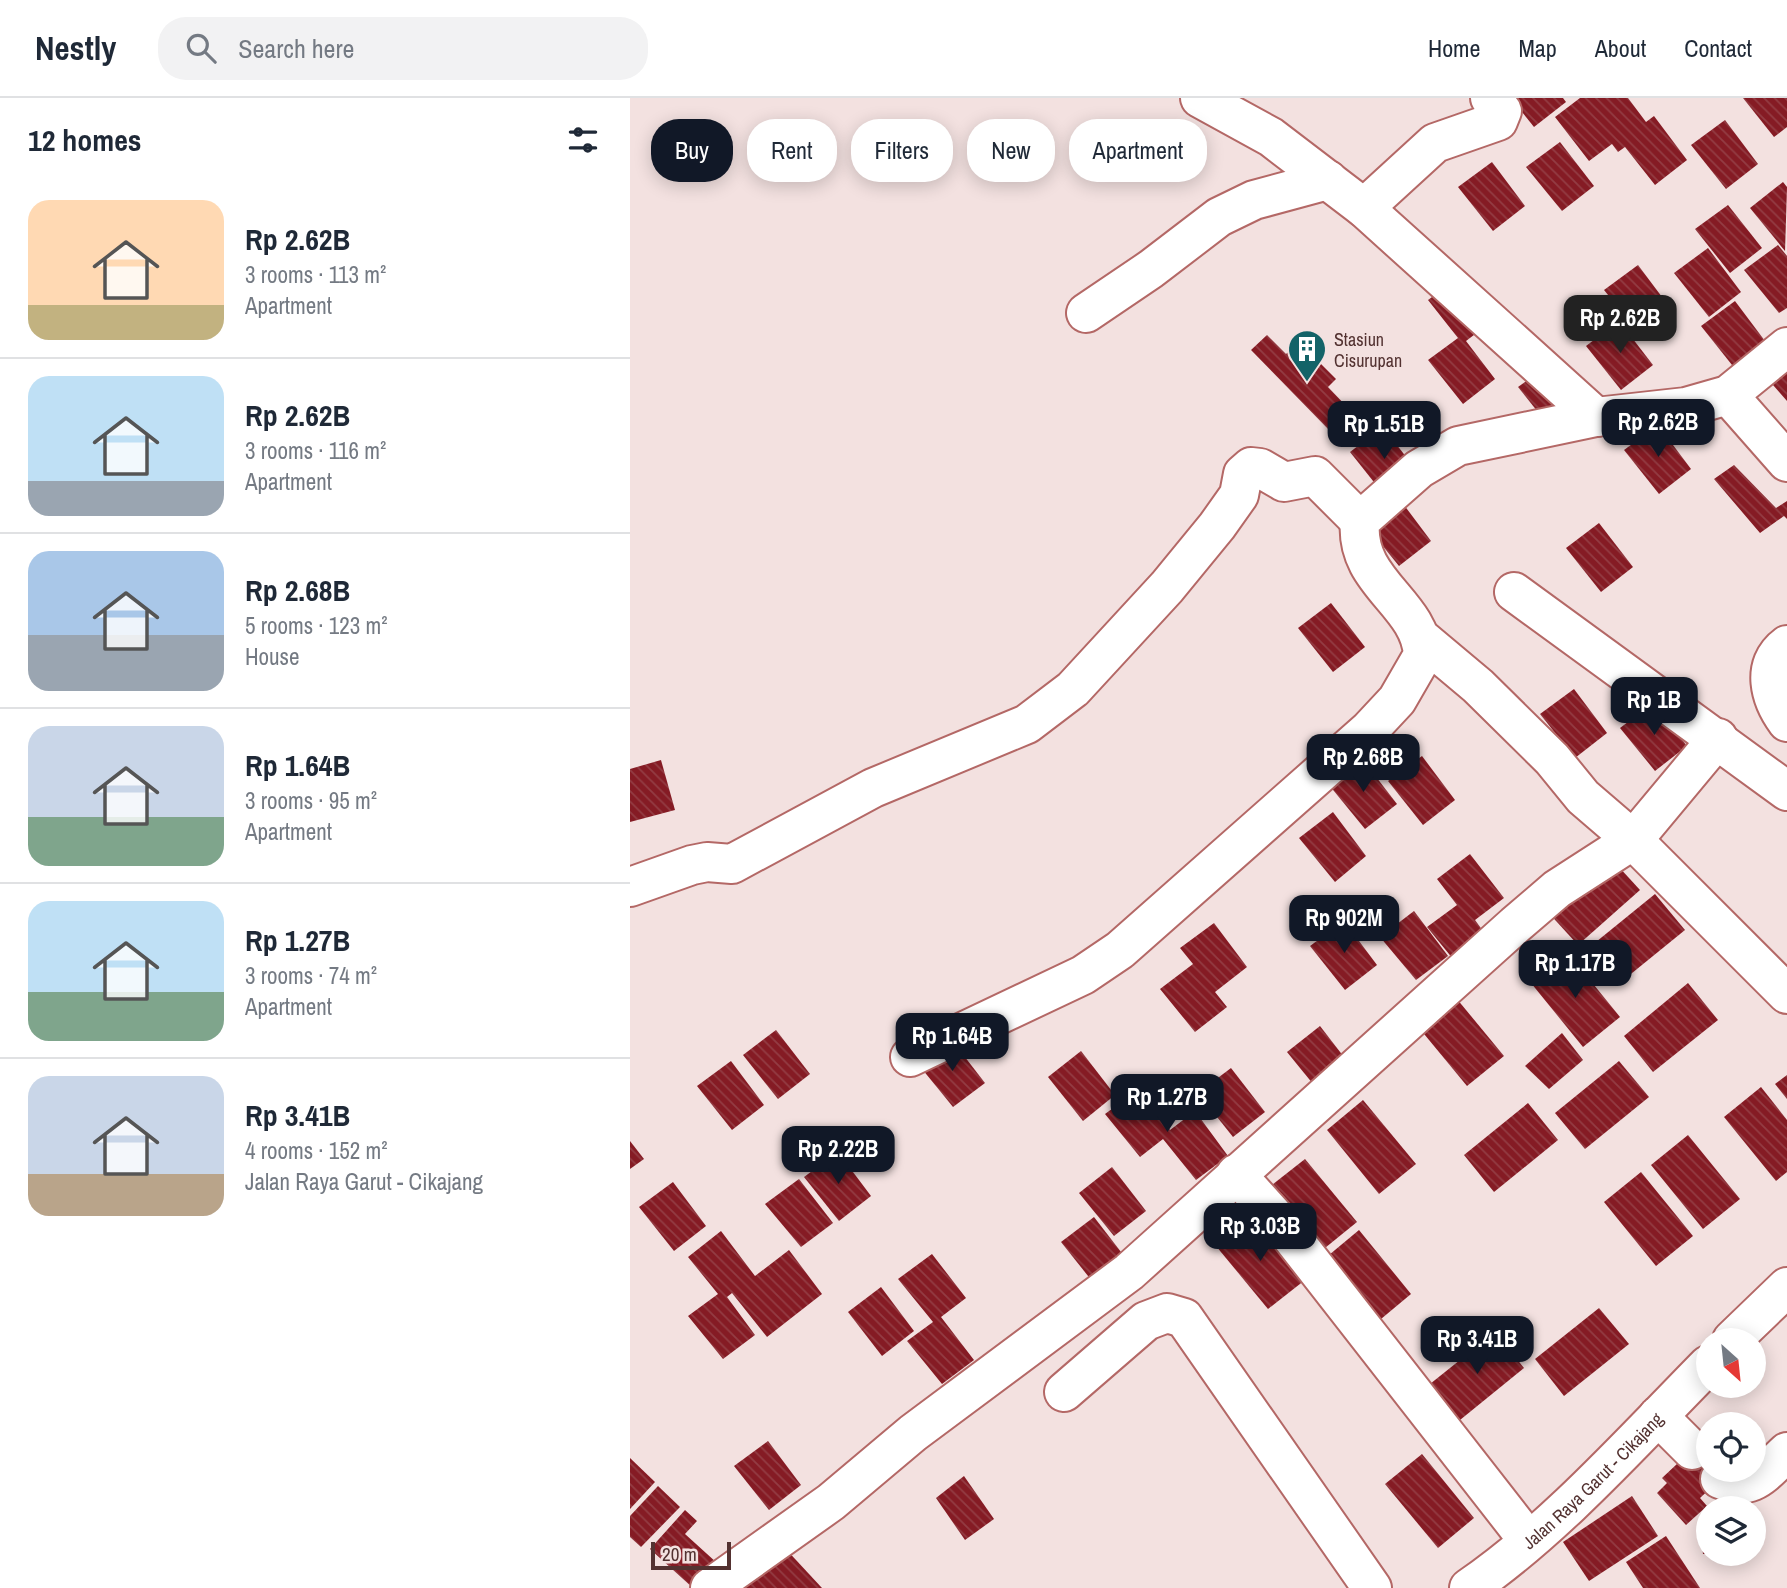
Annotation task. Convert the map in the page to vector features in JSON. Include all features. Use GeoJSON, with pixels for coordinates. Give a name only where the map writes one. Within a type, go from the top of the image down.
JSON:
{"type":"FeatureCollection","features":[{"type":"Feature","properties":{"kind":"street"},"geometry":{"type":"LineString","coordinates":[[1200,98],[1271,137],[1364,208],[1596,417]]}},
{"type":"Feature","properties":{"kind":"street"},"geometry":{"type":"LineString","coordinates":[[1364,208],[1435,142],[1498,121],[1502,111],[1490,98]]}},
{"type":"Feature","properties":{"kind":"street"},"geometry":{"type":"LineString","coordinates":[[1086,313],[1151,270],[1219,217],[1254,200],[1328,180]]}},
{"type":"Feature","properties":{"kind":"street"},"geometry":{"type":"LineString","coordinates":[[1360,521],[1419,469],[1458,446],[1596,417],[1686,407],[1728,396],[1787,347]]}},
{"type":"Feature","properties":{"kind":"street"},"geometry":{"type":"LineString","coordinates":[[1728,396],[1787,462]]}},
{"type":"Feature","properties":{"kind":"street"},"geometry":{"type":"LineString","coordinates":[[630,887],[707,862],[732,864],[873,788],[1027,724],[1073,690],[1167,587],[1239,495],[1242,474],[1251,467],[1260,468],[1284,482],[1315,476],[1360,521],[1360,549],[1376,579],[1422,639],[1478,686],[1552,759],[1583,797],[1633,840],[1787,994]]}},
{"type":"Feature","properties":{"kind":"street"},"geometry":{"type":"LineString","coordinates":[[1514,592],[1718,738],[1787,792]]}},
{"type":"Feature","properties":{"kind":"street"},"geometry":{"type":"LineString","coordinates":[[910,1057],[1083,975],[1120,950],[1270,820],[1390,708],[1408,676],[1420,663],[1422,639]]}},
{"type":"Feature","properties":{"kind":"street"},"geometry":{"type":"LineString","coordinates":[[1787,645],[1773,661],[1770,678],[1771,695],[1787,722]]}},
{"type":"Feature","properties":{"kind":"street"},"geometry":{"type":"LineString","coordinates":[[710,1588],[831,1502],[913,1433],[1129,1272],[1515,925],[1558,889],[1633,840],[1718,738]]}},
{"type":"Feature","properties":{"kind":"street"},"geometry":{"type":"LineString","coordinates":[[1236,1174],[1283,1226],[1528,1540]]}},
{"type":"Feature","properties":{"kind":"street"},"geometry":{"type":"LineString","coordinates":[[1744,1328],[1787,1287]]}},
{"type":"Feature","properties":{"kind":"street"},"geometry":{"type":"LineString","coordinates":[[1064,1392],[1146,1321],[1167,1313],[1184,1318],[1372,1588]]}},
{"type":"Feature","properties":{"kind":"street","name":"Jalan Raya Garut - Cikajang"},"geometry":{"type":"LineString","coordinates":[[1492,1582],[1528,1540],[1696,1377]]}},
{"type":"Feature","properties":{"kind":"street"},"geometry":{"type":"LineString","coordinates":[[1658,1416],[1692,1450]]}},
{"type":"Feature","properties":{"kind":"street"},"geometry":{"type":"LineString","coordinates":[[1766,1471],[1787,1452]]}},
{"type":"Feature","properties":{"kind":"street"},"geometry":{"type":"LineString","coordinates":[[1727,1482],[1736,1486],[1754,1482]]}},
{"type":"Feature","properties":{"kind":"building"},"geometry":{"type":"Polygon","coordinates":[[[1511,98],[1563,98],[1566,102],[1534,127],[1511,98]]]}},
{"type":"Feature","properties":{"kind":"building"},"geometry":{"type":"Polygon","coordinates":[[[1580,98],[1628,98],[1646,122],[1654,116],[1687,160],[1655,185],[1625,147],[1618,152],[1612,144],[1589,161],[1555,117],[1580,98]]]}},
{"type":"Feature","properties":{"kind":"building"},"geometry":{"type":"Polygon","coordinates":[[[1743,98],[1787,98],[1787,127],[1774,137],[1743,98]]]}},
{"type":"Feature","properties":{"kind":"building"},"geometry":{"type":"Polygon","coordinates":[[[1725,120],[1758,164],[1726,189],[1691,145],[1725,120]]]}},
{"type":"Feature","properties":{"kind":"building"},"geometry":{"type":"Polygon","coordinates":[[[1560,142],[1594,186],[1562,211],[1526,167],[1560,142]]]}},
{"type":"Feature","properties":{"kind":"building"},"geometry":{"type":"Polygon","coordinates":[[[1492,162],[1525,206],[1493,231],[1458,187],[1492,162]]]}},
{"type":"Feature","properties":{"kind":"building"},"geometry":{"type":"Polygon","coordinates":[[[1783,182],[1787,187],[1785,251],[1750,208],[1783,182]]]}},
{"type":"Feature","properties":{"kind":"building"},"geometry":{"type":"Polygon","coordinates":[[[1728,205],[1762,248],[1730,273],[1695,229],[1728,205]]]}},
{"type":"Feature","properties":{"kind":"building"},"geometry":{"type":"Polygon","coordinates":[[[1778,245],[1787,256],[1787,308],[1779,313],[1744,270],[1778,245]]]}},
{"type":"Feature","properties":{"kind":"building"},"geometry":{"type":"Polygon","coordinates":[[[1708,248],[1741,292],[1709,317],[1674,273],[1708,248]]]}},
{"type":"Feature","properties":{"kind":"building"},"geometry":{"type":"Polygon","coordinates":[[[1638,265],[1671,309],[1639,333],[1604,290],[1638,265]]]}},
{"type":"Feature","properties":{"kind":"building"},"geometry":{"type":"Polygon","coordinates":[[[1462,275],[1495,319],[1466,341],[1495,379],[1463,404],[1428,360],[1458,338],[1428,300],[1462,275]]]}},
{"type":"Feature","properties":{"kind":"building"},"geometry":{"type":"Polygon","coordinates":[[[1735,301],[1768,345],[1736,370],[1701,326],[1735,301]]]}},
{"type":"Feature","properties":{"kind":"building"},"geometry":{"type":"Polygon","coordinates":[[[1619,321],[1653,365],[1621,390],[1586,346],[1619,321]]]}},
{"type":"Feature","properties":{"kind":"building","name":"Stasiun Cisurupan"},"geometry":{"type":"Polygon","coordinates":[[[1267,335],[1286,354],[1299,342],[1336,379],[1328,387],[1351,411],[1330,431],[1251,350],[1267,335]]]}},
{"type":"Feature","properties":{"kind":"building"},"geometry":{"type":"Polygon","coordinates":[[[1552,363],[1585,407],[1553,431],[1518,387],[1552,363]]]}},
{"type":"Feature","properties":{"kind":"building"},"geometry":{"type":"Polygon","coordinates":[[[1787,373],[1787,401],[1773,385],[1787,373]]]}},
{"type":"Feature","properties":{"kind":"building"},"geometry":{"type":"Polygon","coordinates":[[[1658,425],[1691,469],[1659,494],[1624,450],[1658,425]]]}},
{"type":"Feature","properties":{"kind":"building"},"geometry":{"type":"Polygon","coordinates":[[[1383,427],[1417,471],[1385,496],[1350,452],[1383,427]]]}},
{"type":"Feature","properties":{"kind":"building"},"geometry":{"type":"Polygon","coordinates":[[[1734,465],[1776,508],[1787,501],[1787,519],[1784,516],[1760,533],[1714,479],[1734,465]]]}},
{"type":"Feature","properties":{"kind":"building"},"geometry":{"type":"Polygon","coordinates":[[[1398,497],[1431,541],[1399,566],[1364,523],[1398,497]]]}},
{"type":"Feature","properties":{"kind":"building"},"geometry":{"type":"Polygon","coordinates":[[[1599,523],[1633,567],[1601,592],[1566,548],[1599,523]]]}},
{"type":"Feature","properties":{"kind":"building"},"geometry":{"type":"Polygon","coordinates":[[[1331,603],[1365,647],[1333,672],[1298,628],[1331,603]]]}},
{"type":"Feature","properties":{"kind":"building"},"geometry":{"type":"Polygon","coordinates":[[[1574,689],[1607,733],[1575,758],[1540,714],[1574,689]]]}},
{"type":"Feature","properties":{"kind":"building"},"geometry":{"type":"Polygon","coordinates":[[[1654,702],[1687,746],[1655,771],[1620,728],[1654,702]]]}},
{"type":"Feature","properties":{"kind":"building"},"geometry":{"type":"Polygon","coordinates":[[[1422,756],[1455,800],[1423,825],[1388,781],[1422,756]]]}},
{"type":"Feature","properties":{"kind":"building"},"geometry":{"type":"Polygon","coordinates":[[[661,760],[675,810],[630,822],[630,769],[661,760]]]}},
{"type":"Feature","properties":{"kind":"building"},"geometry":{"type":"Polygon","coordinates":[[[1363,760],[1397,804],[1365,829],[1329,785],[1363,760]]]}},
{"type":"Feature","properties":{"kind":"building"},"geometry":{"type":"Polygon","coordinates":[[[1333,812],[1366,856],[1335,882],[1299,838],[1333,812]]]}},
{"type":"Feature","properties":{"kind":"building"},"geometry":{"type":"Polygon","coordinates":[[[1470,854],[1504,898],[1475,920],[1494,946],[1462,970],[1427,927],[1457,905],[1437,879],[1470,854]]]}},
{"type":"Feature","properties":{"kind":"building"},"geometry":{"type":"Polygon","coordinates":[[[1608,855],[1640,890],[1578,945],[1546,910],[1608,855]]]}},
{"type":"Feature","properties":{"kind":"building"},"geometry":{"type":"Polygon","coordinates":[[[1655,894],[1685,930],[1621,982],[1591,946],[1655,894]]]}},
{"type":"Feature","properties":{"kind":"building"},"geometry":{"type":"Polygon","coordinates":[[[1414,911],[1448,956],[1416,980],[1380,937],[1414,911]]]}},
{"type":"Feature","properties":{"kind":"building"},"geometry":{"type":"Polygon","coordinates":[[[1344,921],[1377,965],[1345,990],[1310,946],[1344,921]]]}},
{"type":"Feature","properties":{"kind":"building"},"geometry":{"type":"Polygon","coordinates":[[[1214,923],[1247,967],[1215,992],[1227,1007],[1195,1032],[1160,989],[1193,964],[1180,948],[1214,923]]]}},
{"type":"Feature","properties":{"kind":"building"},"geometry":{"type":"Polygon","coordinates":[[[1568,953],[1620,1017],[1583,1047],[1531,983],[1568,953]]]}},
{"type":"Feature","properties":{"kind":"building"},"geometry":{"type":"Polygon","coordinates":[[[1688,983],[1718,1020],[1653,1072],[1624,1036],[1688,983]]]}},
{"type":"Feature","properties":{"kind":"building"},"geometry":{"type":"Polygon","coordinates":[[[1452,993],[1504,1056],[1467,1086],[1415,1023],[1452,993]]]}},
{"type":"Feature","properties":{"kind":"building"},"geometry":{"type":"Polygon","coordinates":[[[1320,1026],[1354,1070],[1322,1095],[1287,1052],[1320,1026]]]}},
{"type":"Feature","properties":{"kind":"building"},"geometry":{"type":"Polygon","coordinates":[[[776,1030],[810,1074],[778,1099],[743,1055],[776,1030]]]}},
{"type":"Feature","properties":{"kind":"building"},"geometry":{"type":"Polygon","coordinates":[[[1562,1033],[1583,1060],[1549,1089],[1525,1066],[1562,1033]]]}},
{"type":"Feature","properties":{"kind":"building"},"geometry":{"type":"Polygon","coordinates":[[[951,1039],[985,1083],[953,1107],[918,1064],[951,1039]]]}},
{"type":"Feature","properties":{"kind":"building"},"geometry":{"type":"Polygon","coordinates":[[[1081,1051],[1115,1095],[1083,1121],[1048,1077],[1081,1051]]]}},
{"type":"Feature","properties":{"kind":"building"},"geometry":{"type":"Polygon","coordinates":[[[731,1061],[764,1105],[732,1130],[697,1086],[731,1061]]]}},
{"type":"Feature","properties":{"kind":"building"},"geometry":{"type":"Polygon","coordinates":[[[1619,1061],[1649,1097],[1585,1149],[1555,1113],[1619,1061]]]}},
{"type":"Feature","properties":{"kind":"building"},"geometry":{"type":"Polygon","coordinates":[[[1231,1068],[1265,1112],[1233,1137],[1198,1093],[1231,1068]]]}},
{"type":"Feature","properties":{"kind":"building"},"geometry":{"type":"Polygon","coordinates":[[[1787,1075],[1787,1099],[1775,1084],[1787,1075]]]}},
{"type":"Feature","properties":{"kind":"building"},"geometry":{"type":"Polygon","coordinates":[[[1761,1087],[1787,1120],[1787,1172],[1776,1181],[1724,1117],[1761,1087]]]}},
{"type":"Feature","properties":{"kind":"building"},"geometry":{"type":"Polygon","coordinates":[[[1139,1089],[1170,1130],[1195,1111],[1228,1156],[1196,1180],[1163,1139],[1140,1157],[1105,1114],[1139,1089]]]}},
{"type":"Feature","properties":{"kind":"building"},"geometry":{"type":"Polygon","coordinates":[[[1363,1100],[1416,1164],[1379,1194],[1327,1130],[1363,1100]]]}},
{"type":"Feature","properties":{"kind":"building"},"geometry":{"type":"Polygon","coordinates":[[[1528,1103],[1558,1140],[1494,1192],[1464,1155],[1528,1103]]]}},
{"type":"Feature","properties":{"kind":"building"},"geometry":{"type":"Polygon","coordinates":[[[1688,1135],[1740,1199],[1703,1229],[1651,1165],[1688,1135]]]}},
{"type":"Feature","properties":{"kind":"building"},"geometry":{"type":"Polygon","coordinates":[[[630,1141],[644,1159],[630,1169],[630,1141]]]}},
{"type":"Feature","properties":{"kind":"building"},"geometry":{"type":"Polygon","coordinates":[[[838,1152],[871,1196],[839,1221],[804,1177],[838,1152]]]}},
{"type":"Feature","properties":{"kind":"building"},"geometry":{"type":"Polygon","coordinates":[[[1305,1159],[1357,1222],[1320,1252],[1268,1188],[1305,1159]]]}},
{"type":"Feature","properties":{"kind":"building"},"geometry":{"type":"Polygon","coordinates":[[[1112,1167],[1146,1211],[1114,1236],[1079,1193],[1112,1167]]]}},
{"type":"Feature","properties":{"kind":"building"},"geometry":{"type":"Polygon","coordinates":[[[1641,1172],[1693,1236],[1656,1266],[1604,1202],[1641,1172]]]}},
{"type":"Feature","properties":{"kind":"building"},"geometry":{"type":"Polygon","coordinates":[[[799,1179],[833,1223],[801,1247],[765,1204],[799,1179]]]}},
{"type":"Feature","properties":{"kind":"building"},"geometry":{"type":"Polygon","coordinates":[[[673,1182],[706,1226],[674,1251],[639,1207],[673,1182]]]}},
{"type":"Feature","properties":{"kind":"building"},"geometry":{"type":"Polygon","coordinates":[[[1252,1216],[1305,1280],[1268,1309],[1216,1246],[1252,1216]]]}},
{"type":"Feature","properties":{"kind":"building"},"geometry":{"type":"Polygon","coordinates":[[[1094,1217],[1128,1261],[1096,1286],[1061,1242],[1094,1217]]]}},
{"type":"Feature","properties":{"kind":"building"},"geometry":{"type":"Polygon","coordinates":[[[1359,1230],[1411,1294],[1375,1324],[1323,1260],[1359,1230]]]}},
{"type":"Feature","properties":{"kind":"building"},"geometry":{"type":"Polygon","coordinates":[[[721,1231],[755,1276],[789,1250],[822,1294],[767,1337],[732,1293],[727,1297],[755,1335],[723,1359],[688,1316],[718,1294],[688,1257],[721,1231]]]}},
{"type":"Feature","properties":{"kind":"building"},"geometry":{"type":"Polygon","coordinates":[[[932,1254],[966,1298],[941,1317],[974,1360],[942,1384],[907,1341],[933,1322],[898,1279],[932,1254]]]}},
{"type":"Feature","properties":{"kind":"building"},"geometry":{"type":"Polygon","coordinates":[[[881,1287],[914,1331],[882,1356],[848,1312],[881,1287]]]}},
{"type":"Feature","properties":{"kind":"building"},"geometry":{"type":"Polygon","coordinates":[[[1599,1308],[1629,1344],[1564,1396],[1535,1359],[1599,1308]]]}},
{"type":"Feature","properties":{"kind":"building"},"geometry":{"type":"Polygon","coordinates":[[[1495,1332],[1524,1368],[1460,1420],[1430,1384],[1495,1332]]]}},
{"type":"Feature","properties":{"kind":"building"},"geometry":{"type":"Polygon","coordinates":[[[768,1441],[801,1485],[769,1510],[734,1466],[768,1441]]]}},
{"type":"Feature","properties":{"kind":"building"},"geometry":{"type":"Polygon","coordinates":[[[1696,1446],[1696,1482],[1717,1482],[1702,1496],[1696,1496],[1696,1516],[1686,1525],[1657,1493],[1667,1483],[1662,1478],[1696,1446]]]}},
{"type":"Feature","properties":{"kind":"building"},"geometry":{"type":"Polygon","coordinates":[[[1422,1454],[1474,1518],[1438,1548],[1385,1484],[1422,1454]]]}},
{"type":"Feature","properties":{"kind":"building"},"geometry":{"type":"Polygon","coordinates":[[[630,1458],[655,1482],[630,1509],[630,1458]]]}},
{"type":"Feature","properties":{"kind":"building"},"geometry":{"type":"Polygon","coordinates":[[[964,1476],[994,1519],[965,1540],[936,1498],[964,1476]]]}},
{"type":"Feature","properties":{"kind":"building"},"geometry":{"type":"Polygon","coordinates":[[[658,1486],[680,1507],[641,1547],[630,1537],[630,1516],[658,1486]]]}},
{"type":"Feature","properties":{"kind":"building"},"geometry":{"type":"Polygon","coordinates":[[[1632,1496],[1658,1536],[1589,1581],[1563,1542],[1632,1496]]]}},
{"type":"Feature","properties":{"kind":"building"},"geometry":{"type":"Polygon","coordinates":[[[685,1510],[697,1521],[685,1534],[717,1563],[693,1588],[650,1549],[685,1510]]]}},
{"type":"Feature","properties":{"kind":"building"},"geometry":{"type":"Polygon","coordinates":[[[1666,1536],[1700,1588],[1643,1588],[1626,1562],[1666,1536]]]}},
{"type":"Feature","properties":{"kind":"building"},"geometry":{"type":"Polygon","coordinates":[[[783,1546],[822,1588],[736,1588],[783,1546]]]}},
{"type":"Feature","properties":{"kind":"place","name":"Stasiun Cisurupan"},"geometry":{"type":"Point","coordinates":[1307,383]}}]}
